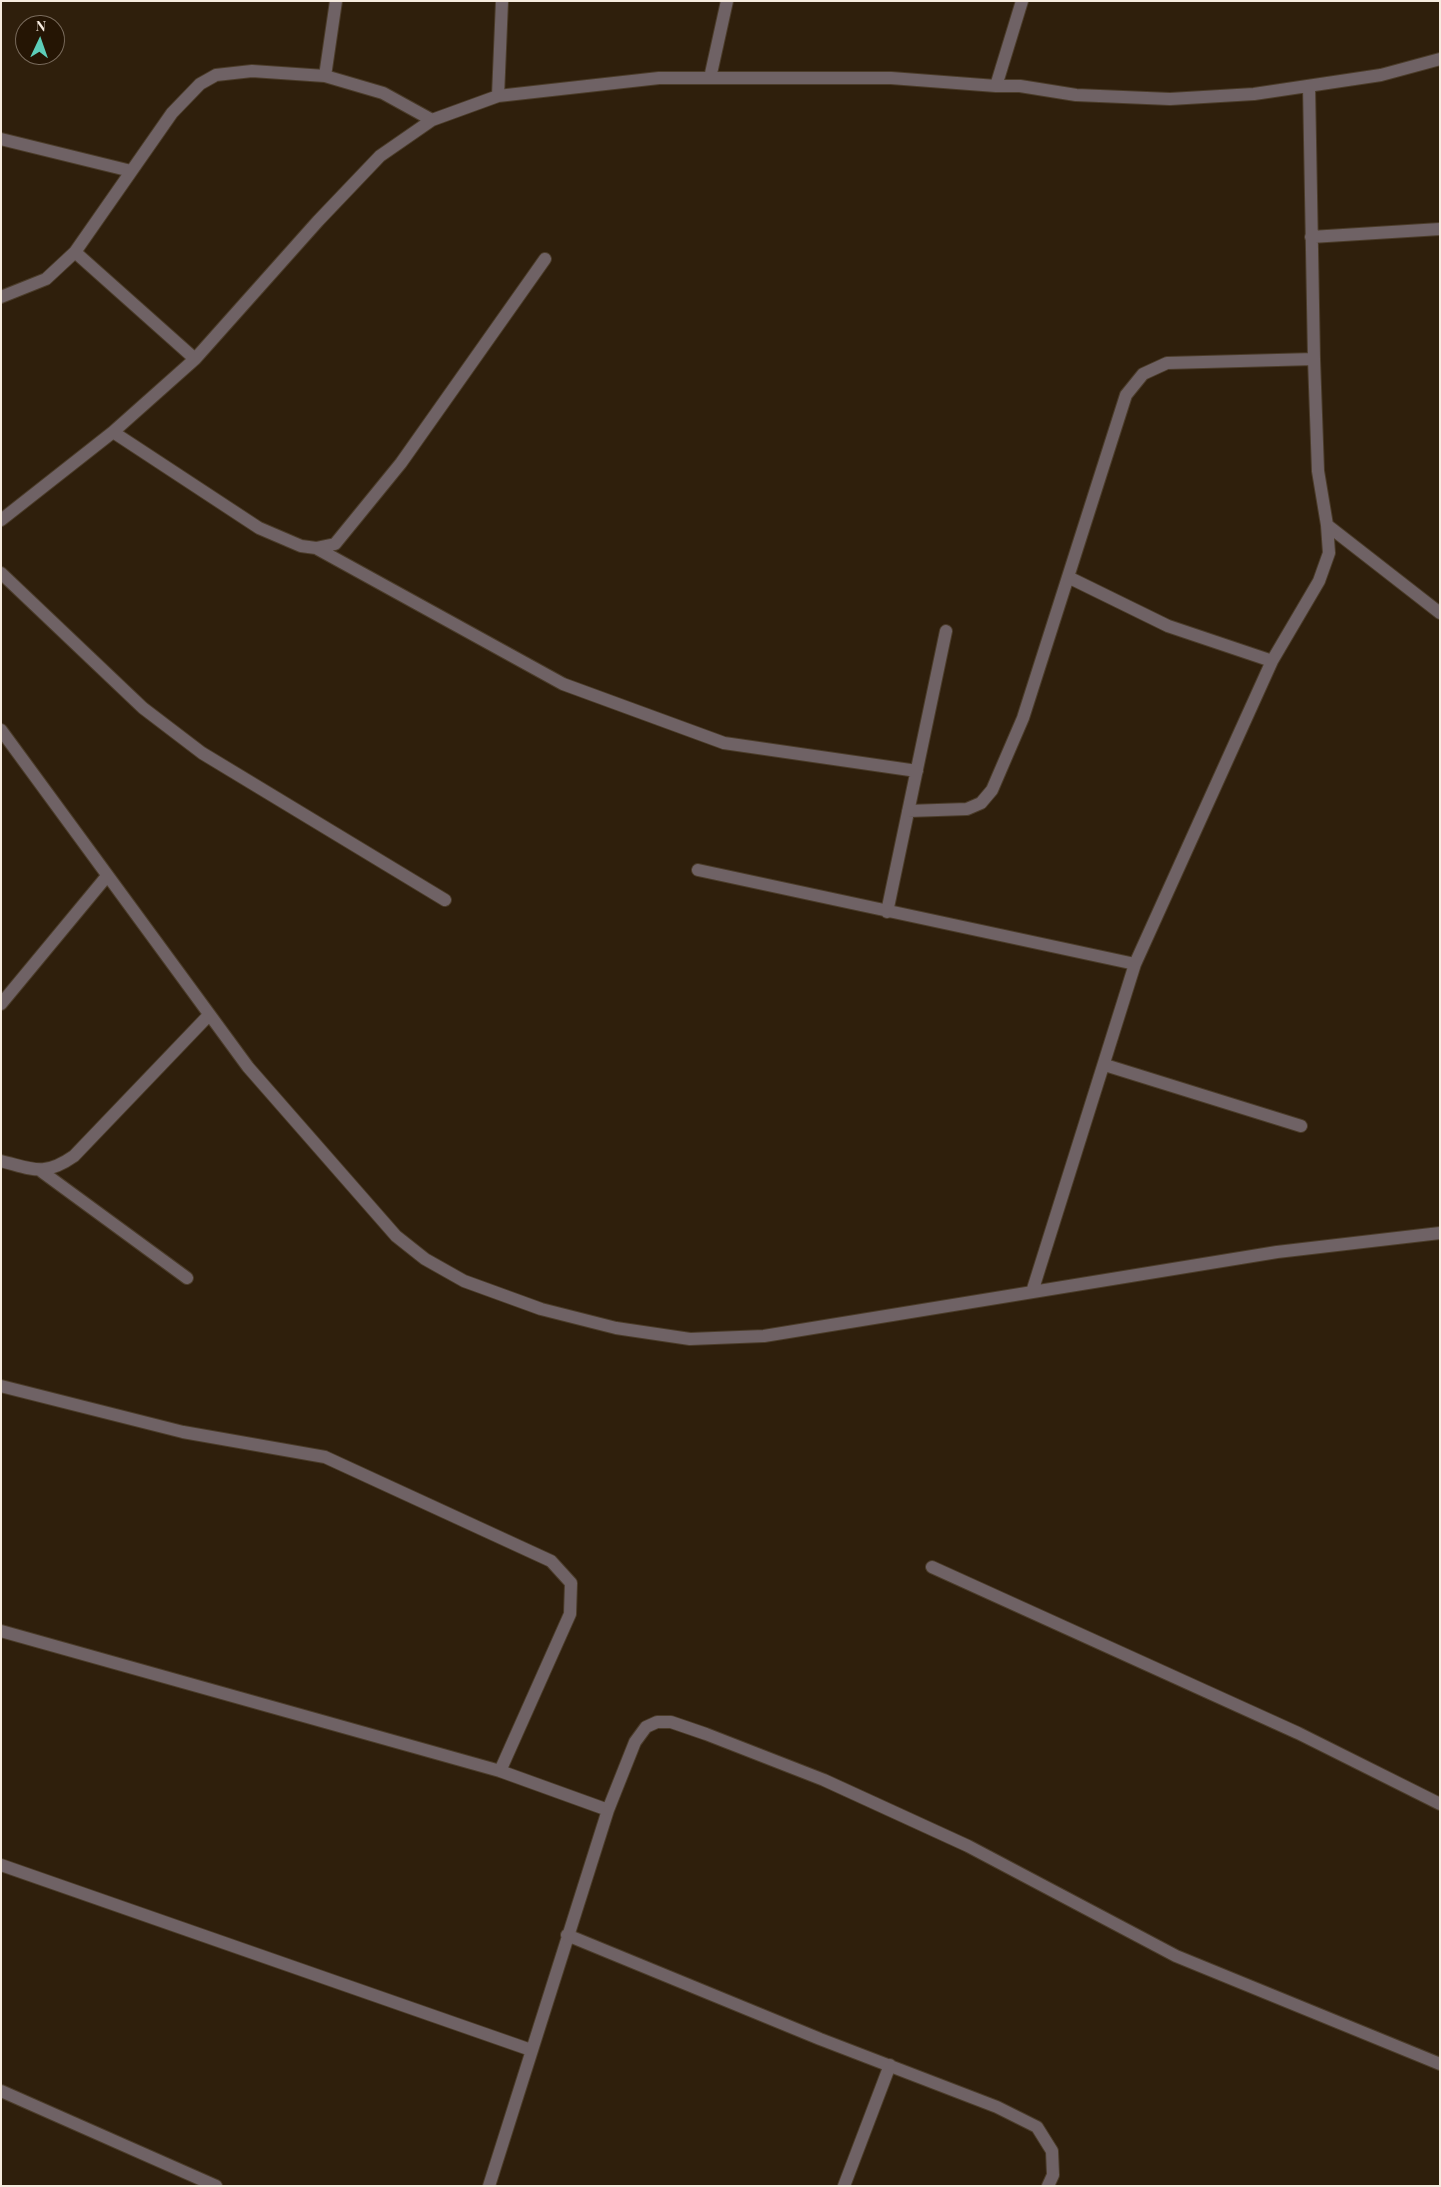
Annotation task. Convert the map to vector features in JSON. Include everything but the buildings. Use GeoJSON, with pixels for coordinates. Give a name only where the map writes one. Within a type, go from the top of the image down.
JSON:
{"type":"FeatureCollection","features":[{"type":"Feature","properties":{"kind":"street"},"geometry":{"type":"LineString","coordinates":[[325,76],[336,1]]}},
{"type":"Feature","properties":{"kind":"street"},"geometry":{"type":"LineString","coordinates":[[498,96],[502,1]]}},
{"type":"Feature","properties":{"kind":"street"},"geometry":{"type":"LineString","coordinates":[[710,78],[727,1]]}},
{"type":"Feature","properties":{"kind":"street"},"geometry":{"type":"LineString","coordinates":[[996,86],[1022,1]]}},
{"type":"Feature","properties":{"kind":"street"},"geometry":{"type":"LineString","coordinates":[[1,520],[113,432],[195,359],[318,221],[380,156],[432,120],[498,96],[659,78],[891,78],[1020,86],[1076,95],[1170,100],[1254,94],[1309,86],[1381,75],[1440,59]]}},
{"type":"Feature","properties":{"kind":"street"},"geometry":{"type":"LineString","coordinates":[[1,297],[46,279],[76,252],[172,113],[200,84],[216,75],[252,71],[325,76],[383,93],[432,120]]}},
{"type":"Feature","properties":{"kind":"street"},"geometry":{"type":"LineString","coordinates":[[1032,1292],[1135,964],[1272,661],[1319,582],[1329,553],[1327,525],[1318,472],[1311,237],[1309,86]]}},
{"type":"Feature","properties":{"kind":"street"},"geometry":{"type":"LineString","coordinates":[[1,139],[131,171]]}},
{"type":"Feature","properties":{"kind":"street"},"geometry":{"type":"LineString","coordinates":[[1311,237],[1440,228]]}},
{"type":"Feature","properties":{"kind":"street"},"geometry":{"type":"LineString","coordinates":[[76,252],[195,359]]}},
{"type":"Feature","properties":{"kind":"street"},"geometry":{"type":"LineString","coordinates":[[113,432],[259,528],[301,546],[316,548],[335,544],[401,463],[545,259]]}},
{"type":"Feature","properties":{"kind":"street"},"geometry":{"type":"LineString","coordinates":[[908,811],[967,810],[981,803],[992,790],[1023,718],[1126,395],[1144,374],[1167,363],[1314,359]]}},
{"type":"Feature","properties":{"kind":"street"},"geometry":{"type":"LineString","coordinates":[[1327,525],[1440,612]]}},
{"type":"Feature","properties":{"kind":"street"},"geometry":{"type":"LineString","coordinates":[[316,548],[563,684],[724,743],[917,771]]}},
{"type":"Feature","properties":{"kind":"street"},"geometry":{"type":"LineString","coordinates":[[1,573],[143,708],[202,752],[445,900]]}},
{"type":"Feature","properties":{"kind":"street"},"geometry":{"type":"LineString","coordinates":[[1068,577],[1168,626],[1272,661]]}},
{"type":"Feature","properties":{"kind":"street"},"geometry":{"type":"LineString","coordinates":[[887,912],[946,631]]}},
{"type":"Feature","properties":{"kind":"street"},"geometry":{"type":"LineString","coordinates":[[1,730],[248,1068],[396,1236],[426,1260],[464,1281],[541,1309],[616,1328],[699,1338],[764,1336],[1277,1252],[1440,1233]]}},
{"type":"Feature","properties":{"kind":"street"},"geometry":{"type":"LineString","coordinates":[[698,870],[1135,964]]}},
{"type":"Feature","properties":{"kind":"street"},"geometry":{"type":"LineString","coordinates":[[1,1004],[107,876]]}},
{"type":"Feature","properties":{"kind":"street"},"geometry":{"type":"LineString","coordinates":[[41,1171],[60,1166],[74,1156],[209,1015]]}},
{"type":"Feature","properties":{"kind":"street"},"geometry":{"type":"LineString","coordinates":[[1104,1065],[1301,1126]]}},
{"type":"Feature","properties":{"kind":"street"},"geometry":{"type":"LineString","coordinates":[[1,1161],[41,1171],[187,1278]]}},
{"type":"Feature","properties":{"kind":"street"},"geometry":{"type":"LineString","coordinates":[[1,1386],[182,1432],[324,1457],[551,1560],[571,1583],[570,1614],[500,1771]]}},
{"type":"Feature","properties":{"kind":"street"},"geometry":{"type":"LineString","coordinates":[[932,1567],[1298,1733],[1440,1804]]}},
{"type":"Feature","properties":{"kind":"street"},"geometry":{"type":"LineString","coordinates":[[1,1631],[500,1771],[608,1810]]}},
{"type":"Feature","properties":{"kind":"street"},"geometry":{"type":"LineString","coordinates":[[489,2186],[608,1810],[635,1742],[646,1727],[657,1722],[671,1722],[824,1780],[968,1846],[1176,1956],[1440,2064]]}},
{"type":"Feature","properties":{"kind":"street"},"geometry":{"type":"LineString","coordinates":[[1,1865],[531,2050]]}},
{"type":"Feature","properties":{"kind":"street"},"geometry":{"type":"LineString","coordinates":[[567,1935],[820,2039],[997,2107],[1037,2127],[1052,2150],[1053,2175],[1048,2186]]}},
{"type":"Feature","properties":{"kind":"street"},"geometry":{"type":"LineString","coordinates":[[844,2186],[890,2065]]}},
{"type":"Feature","properties":{"kind":"street"},"geometry":{"type":"LineString","coordinates":[[1,2091],[216,2186]]}}]}
